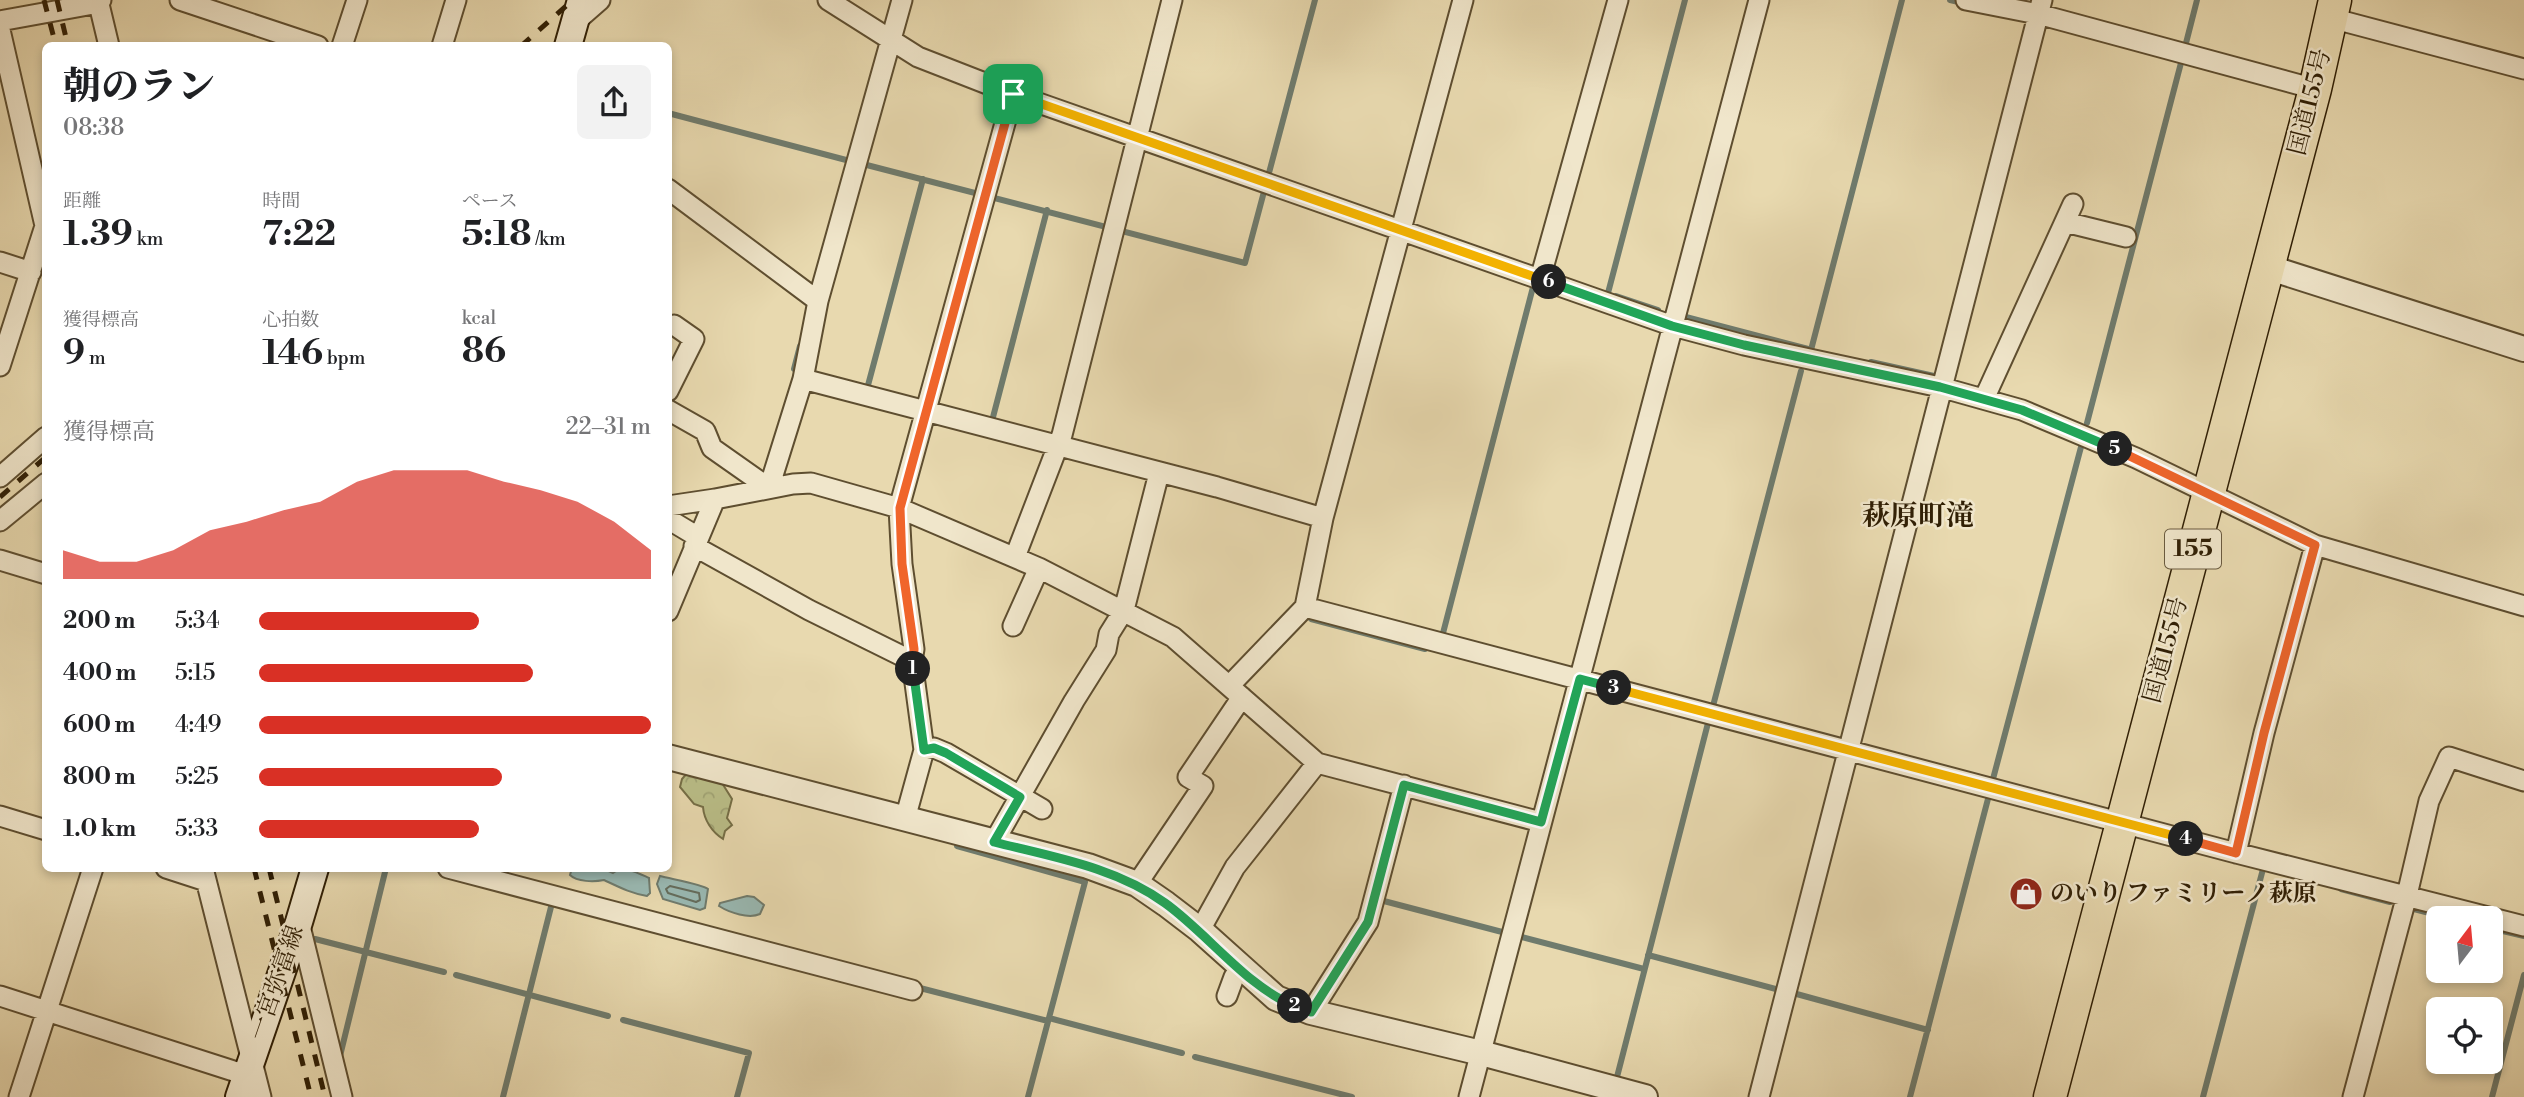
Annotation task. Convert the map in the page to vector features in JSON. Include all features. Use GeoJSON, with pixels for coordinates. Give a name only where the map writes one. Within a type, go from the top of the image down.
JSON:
{"type":"FeatureCollection","features":[{"type":"Feature","properties":{"kind":"highway","name":"国道155号"},"geometry":{"type":"LineString","coordinates":[[2050,1097],[2315,89],[2333,9]]}},
{"type":"Feature","properties":{"kind":"main road","name":"一宮弥富線"},"geometry":{"type":"LineString","coordinates":[[249,1082],[314,872]]}},
{"type":"Feature","properties":{"kind":"street"},"geometry":{"type":"LineString","coordinates":[[180,0],[306,42]]}},
{"type":"Feature","properties":{"kind":"street"},"geometry":{"type":"LineString","coordinates":[[343,42],[357,0]]}},
{"type":"Feature","properties":{"kind":"street"},"geometry":{"type":"LineString","coordinates":[[443,42],[456,0]]}},
{"type":"Feature","properties":{"kind":"street"},"geometry":{"type":"LineString","coordinates":[[575,22],[600,0]]}},
{"type":"Feature","properties":{"kind":"street"},"geometry":{"type":"LineString","coordinates":[[828,0],[918,58],[1013,94],[1672,326],[1744,345],[1940,387],[2022,410],[2136,458],[2315,545],[2524,606]]}},
{"type":"Feature","properties":{"kind":"street"},"geometry":{"type":"LineString","coordinates":[[769,488],[803,379],[818,301],[902,0]]}},
{"type":"Feature","properties":{"kind":"street"},"geometry":{"type":"LineString","coordinates":[[1015,557],[1062,435],[1172,0]]}},
{"type":"Feature","properties":{"kind":"street"},"geometry":{"type":"LineString","coordinates":[[1137,884],[1203,786],[1188,777],[1236,691],[1305,607],[1323,518],[1462,0]]}},
{"type":"Feature","properties":{"kind":"street"},"geometry":{"type":"LineString","coordinates":[[1540,279],[1618,0]]}},
{"type":"Feature","properties":{"kind":"street"},"geometry":{"type":"LineString","coordinates":[[1469,1097],[1759,0]]}},
{"type":"Feature","properties":{"kind":"street"},"geometry":{"type":"LineString","coordinates":[[1966,0],[2040,7],[2315,89]]}},
{"type":"Feature","properties":{"kind":"street"},"geometry":{"type":"LineString","coordinates":[[0,21],[99,1],[109,42]]}},
{"type":"Feature","properties":{"kind":"street"},"geometry":{"type":"LineString","coordinates":[[1759,1097],[2040,7]]}},
{"type":"Feature","properties":{"kind":"street"},"geometry":{"type":"LineString","coordinates":[[2333,9],[2524,69]]}},
{"type":"Feature","properties":{"kind":"street"},"geometry":{"type":"LineString","coordinates":[[0,30],[42,215]]}},
{"type":"Feature","properties":{"kind":"street"},"geometry":{"type":"LineString","coordinates":[[905,819],[924,750],[902,564],[900,508],[1013,94]]}},
{"type":"Feature","properties":{"kind":"street"},"geometry":{"type":"LineString","coordinates":[[672,193],[818,301]]}},
{"type":"Feature","properties":{"kind":"street"},"geometry":{"type":"LineString","coordinates":[[1983,399],[2070,213],[2126,237]]}},
{"type":"Feature","properties":{"kind":"street"},"geometry":{"type":"LineString","coordinates":[[0,366],[42,237]]}},
{"type":"Feature","properties":{"kind":"street"},"geometry":{"type":"LineString","coordinates":[[0,262],[31,272]]}},
{"type":"Feature","properties":{"kind":"street"},"geometry":{"type":"LineString","coordinates":[[2267,267],[2524,349]]}},
{"type":"Feature","properties":{"kind":"street"},"geometry":{"type":"LineString","coordinates":[[672,383],[694,339],[674,325]]}},
{"type":"Feature","properties":{"kind":"street"},"geometry":{"type":"LineString","coordinates":[[803,379],[1323,518]]}},
{"type":"Feature","properties":{"kind":"street"},"geometry":{"type":"LineString","coordinates":[[672,412],[705,431],[712,448],[769,488]]}},
{"type":"Feature","properties":{"kind":"street"},"geometry":{"type":"LineString","coordinates":[[0,477],[42,440]]}},
{"type":"Feature","properties":{"kind":"street"},"geometry":{"type":"LineString","coordinates":[[994,842],[1106,650],[1109,634],[1124,610],[1159,473]]}},
{"type":"Feature","properties":{"kind":"street"},"geometry":{"type":"LineString","coordinates":[[672,505],[810,483],[900,508],[1039,568],[1172,637],[1317,763],[1541,822]]}},
{"type":"Feature","properties":{"kind":"street"},"geometry":{"type":"LineString","coordinates":[[0,521],[42,486]]}},
{"type":"Feature","properties":{"kind":"street"},"geometry":{"type":"LineString","coordinates":[[672,601],[715,499]]}},
{"type":"Feature","properties":{"kind":"street"},"geometry":{"type":"LineString","coordinates":[[672,522],[696,542],[808,610],[912,661]]}},
{"type":"Feature","properties":{"kind":"street"},"geometry":{"type":"LineString","coordinates":[[2236,853],[2264,733],[2315,545]]}},
{"type":"Feature","properties":{"kind":"street"},"geometry":{"type":"LineString","coordinates":[[0,560],[42,573]]}},
{"type":"Feature","properties":{"kind":"street"},"geometry":{"type":"LineString","coordinates":[[1013,626],[1039,568]]}},
{"type":"Feature","properties":{"kind":"street"},"geometry":{"type":"LineString","coordinates":[[1305,607],[2236,853],[2524,926]]}},
{"type":"Feature","properties":{"kind":"street"},"geometry":{"type":"LineString","coordinates":[[924,750],[934,748],[946,753],[1042,809]]}},
{"type":"Feature","properties":{"kind":"street"},"geometry":{"type":"LineString","coordinates":[[2353,1097],[2430,801],[2449,757],[2524,780]]}},
{"type":"Feature","properties":{"kind":"street"},"geometry":{"type":"LineString","coordinates":[[672,758],[1088,866],[1137,884],[1199,930],[1276,999],[1311,1012],[1481,1053],[1645,1097]]}},
{"type":"Feature","properties":{"kind":"street"},"geometry":{"type":"LineString","coordinates":[[1199,930],[1236,867],[1317,763]]}},
{"type":"Feature","properties":{"kind":"street"},"geometry":{"type":"LineString","coordinates":[[1311,1012],[1368,922],[1404,785]]}},
{"type":"Feature","properties":{"kind":"street"},"geometry":{"type":"LineString","coordinates":[[0,816],[42,829]]}},
{"type":"Feature","properties":{"kind":"street"},"geometry":{"type":"LineString","coordinates":[[19,1097],[92,872]]}},
{"type":"Feature","properties":{"kind":"street"},"geometry":{"type":"LineString","coordinates":[[463,872],[912,990]]}},
{"type":"Feature","properties":{"kind":"street"},"geometry":{"type":"LineString","coordinates":[[205,874],[249,1082]]}},
{"type":"Feature","properties":{"kind":"street"},"geometry":{"type":"LineString","coordinates":[[299,922],[342,1097]]}},
{"type":"Feature","properties":{"kind":"street"},"geometry":{"type":"LineString","coordinates":[[1227,996],[1234,977],[1241,969]]}},
{"type":"Feature","properties":{"kind":"street"},"geometry":{"type":"LineString","coordinates":[[0,996],[249,1082]]}},
{"type":"Feature","properties":{"kind":"green space"},"geometry":{"type":"Polygon","coordinates":[[[689,771],[722,783],[732,799],[727,818],[732,825],[725,831],[723,839],[709,825],[703,807],[694,804],[680,787],[682,779],[689,771]]]}},
{"type":"Feature","properties":{"kind":"water"},"geometry":{"type":"Polygon","coordinates":[[[571,872],[636,872],[649,878],[650,893],[647,896],[604,880],[577,879],[570,875],[571,872]]]}},
{"type":"Feature","properties":{"kind":"water"},"geometry":{"type":"Polygon","coordinates":[[[660,876],[708,889],[705,908],[700,910],[663,899],[657,884],[660,876]]]}},
{"type":"Feature","properties":{"kind":"water"},"geometry":{"type":"Polygon","coordinates":[[[747,896],[754,897],[764,905],[760,914],[750,916],[719,906],[720,903],[747,896]]]}},
{"type":"Feature","properties":{"kind":"waterway"},"geometry":{"type":"LineString","coordinates":[[859,163],[1245,263],[1315,0]]}},
{"type":"Feature","properties":{"kind":"waterway"},"geometry":{"type":"LineString","coordinates":[[1608,293],[1685,0]]}},
{"type":"Feature","properties":{"kind":"waterway"},"geometry":{"type":"LineString","coordinates":[[1811,350],[1902,0]]}},
{"type":"Feature","properties":{"kind":"waterway"},"geometry":{"type":"LineString","coordinates":[[1950,0],[1963,3]]}},
{"type":"Feature","properties":{"kind":"waterway"},"geometry":{"type":"LineString","coordinates":[[2185,47],[2197,0]]}},
{"type":"Feature","properties":{"kind":"waterway"},"geometry":{"type":"LineString","coordinates":[[2087,423],[2182,59]]}},
{"type":"Feature","properties":{"kind":"waterway"},"geometry":{"type":"LineString","coordinates":[[672,114],[850,161],[849,164]]}},
{"type":"Feature","properties":{"kind":"waterway"},"geometry":{"type":"LineString","coordinates":[[867,389],[923,179]]}},
{"type":"Feature","properties":{"kind":"waterway"},"geometry":{"type":"LineString","coordinates":[[992,421],[1047,210]]}},
{"type":"Feature","properties":{"kind":"waterway"},"geometry":{"type":"LineString","coordinates":[[1442,637],[1533,287]]}},
{"type":"Feature","properties":{"kind":"waterway"},"geometry":{"type":"LineString","coordinates":[[1616,296],[1658,310]]}},
{"type":"Feature","properties":{"kind":"waterway"},"geometry":{"type":"LineString","coordinates":[[1682,316],[1812,350]]}},
{"type":"Feature","properties":{"kind":"waterway"},"geometry":{"type":"LineString","coordinates":[[800,346],[794,369],[802,371]]}},
{"type":"Feature","properties":{"kind":"waterway"},"geometry":{"type":"LineString","coordinates":[[1871,362],[1934,376]]}},
{"type":"Feature","properties":{"kind":"waterway"},"geometry":{"type":"LineString","coordinates":[[1713,706],[1801,371]]}},
{"type":"Feature","properties":{"kind":"waterway"},"geometry":{"type":"LineString","coordinates":[[1993,779],[2081,447]]}},
{"type":"Feature","properties":{"kind":"waterway"},"geometry":{"type":"LineString","coordinates":[[1311,619],[1425,649]]}},
{"type":"Feature","properties":{"kind":"waterway"},"geometry":{"type":"LineString","coordinates":[[1617,1077],[1708,723]]}},
{"type":"Feature","properties":{"kind":"waterway"},"geometry":{"type":"LineString","coordinates":[[1910,1097],[1989,795]]}},
{"type":"Feature","properties":{"kind":"waterway"},"geometry":{"type":"LineString","coordinates":[[957,846],[1085,882],[1028,1097]]}},
{"type":"Feature","properties":{"kind":"waterway"},"geometry":{"type":"LineString","coordinates":[[2203,1097],[2263,869]]}},
{"type":"Feature","properties":{"kind":"waterway"},"geometry":{"type":"LineString","coordinates":[[340,1056],[385,872]]}},
{"type":"Feature","properties":{"kind":"waterway"},"geometry":{"type":"LineString","coordinates":[[2341,889],[2390,902]]}},
{"type":"Feature","properties":{"kind":"waterway"},"geometry":{"type":"LineString","coordinates":[[1380,900],[1506,933]]}},
{"type":"Feature","properties":{"kind":"waterway"},"geometry":{"type":"LineString","coordinates":[[503,1097],[552,903]]}},
{"type":"Feature","properties":{"kind":"waterway"},"geometry":{"type":"LineString","coordinates":[[2410,908],[2426,912]]}},
{"type":"Feature","properties":{"kind":"waterway"},"geometry":{"type":"LineString","coordinates":[[2503,931],[2524,936]]}},
{"type":"Feature","properties":{"kind":"waterway"},"geometry":{"type":"LineString","coordinates":[[1518,936],[1644,969]]}},
{"type":"Feature","properties":{"kind":"waterway"},"geometry":{"type":"LineString","coordinates":[[315,939],[444,972]]}},
{"type":"Feature","properties":{"kind":"waterway"},"geometry":{"type":"LineString","coordinates":[[1648,955],[1783,991]]}},
{"type":"Feature","properties":{"kind":"waterway"},"geometry":{"type":"LineString","coordinates":[[456,975],[608,1016]]}},
{"type":"Feature","properties":{"kind":"waterway"},"geometry":{"type":"LineString","coordinates":[[2492,1097],[2524,975]]}},
{"type":"Feature","properties":{"kind":"waterway"},"geometry":{"type":"LineString","coordinates":[[920,988],[1048,1021]]}},
{"type":"Feature","properties":{"kind":"waterway"},"geometry":{"type":"LineString","coordinates":[[1793,993],[1928,1030]]}},
{"type":"Feature","properties":{"kind":"waterway"},"geometry":{"type":"LineString","coordinates":[[1049,1018],[1182,1053]]}},
{"type":"Feature","properties":{"kind":"waterway"},"geometry":{"type":"LineString","coordinates":[[623,1020],[749,1053],[737,1097]]}},
{"type":"Feature","properties":{"kind":"waterway"},"geometry":{"type":"LineString","coordinates":[[1195,1057],[1352,1097]]}},
{"type":"Feature","properties":{"kind":"railway"},"geometry":{"type":"LineString","coordinates":[[44,0],[55,42]]}},
{"type":"Feature","properties":{"kind":"railway"},"geometry":{"type":"LineString","coordinates":[[57,0],[67,42]]}},
{"type":"Feature","properties":{"kind":"railway"},"geometry":{"type":"LineString","coordinates":[[526,42],[573,0]]}},
{"type":"Feature","properties":{"kind":"railway"},"geometry":{"type":"LineString","coordinates":[[0,497],[42,460]]}},
{"type":"Feature","properties":{"kind":"railway"},"geometry":{"type":"LineString","coordinates":[[255,872],[311,1097]]}},
{"type":"Feature","properties":{"kind":"railway"},"geometry":{"type":"LineString","coordinates":[[270,872],[325,1097]]}},
{"type":"Feature","properties":{"kind":"place","name":"のいり ファミリーノ萩原"},"geometry":{"type":"Point","coordinates":[2026,894]}},
{"type":"Feature","properties":{"kind":"district","name":"萩原町滝"},"geometry":{"type":"Point","coordinates":[1918,516]}},
{"type":"Feature","properties":{"kind":"route"},"geometry":{"type":"LineString","coordinates":[[1013,94],[1672,326],[1744,345],[1940,387],[2022,410],[2136,458],[2315,545],[2264,733],[2236,853],[1580,679],[1541,822],[1404,785],[1368,922],[1311,1012],[1276,999],[1199,930],[1137,884],[1088,866],[994,842],[1020,797],[946,753],[934,748],[924,750],[912,661],[914,649],[902,564],[899,517],[1013,94]]}}]}
